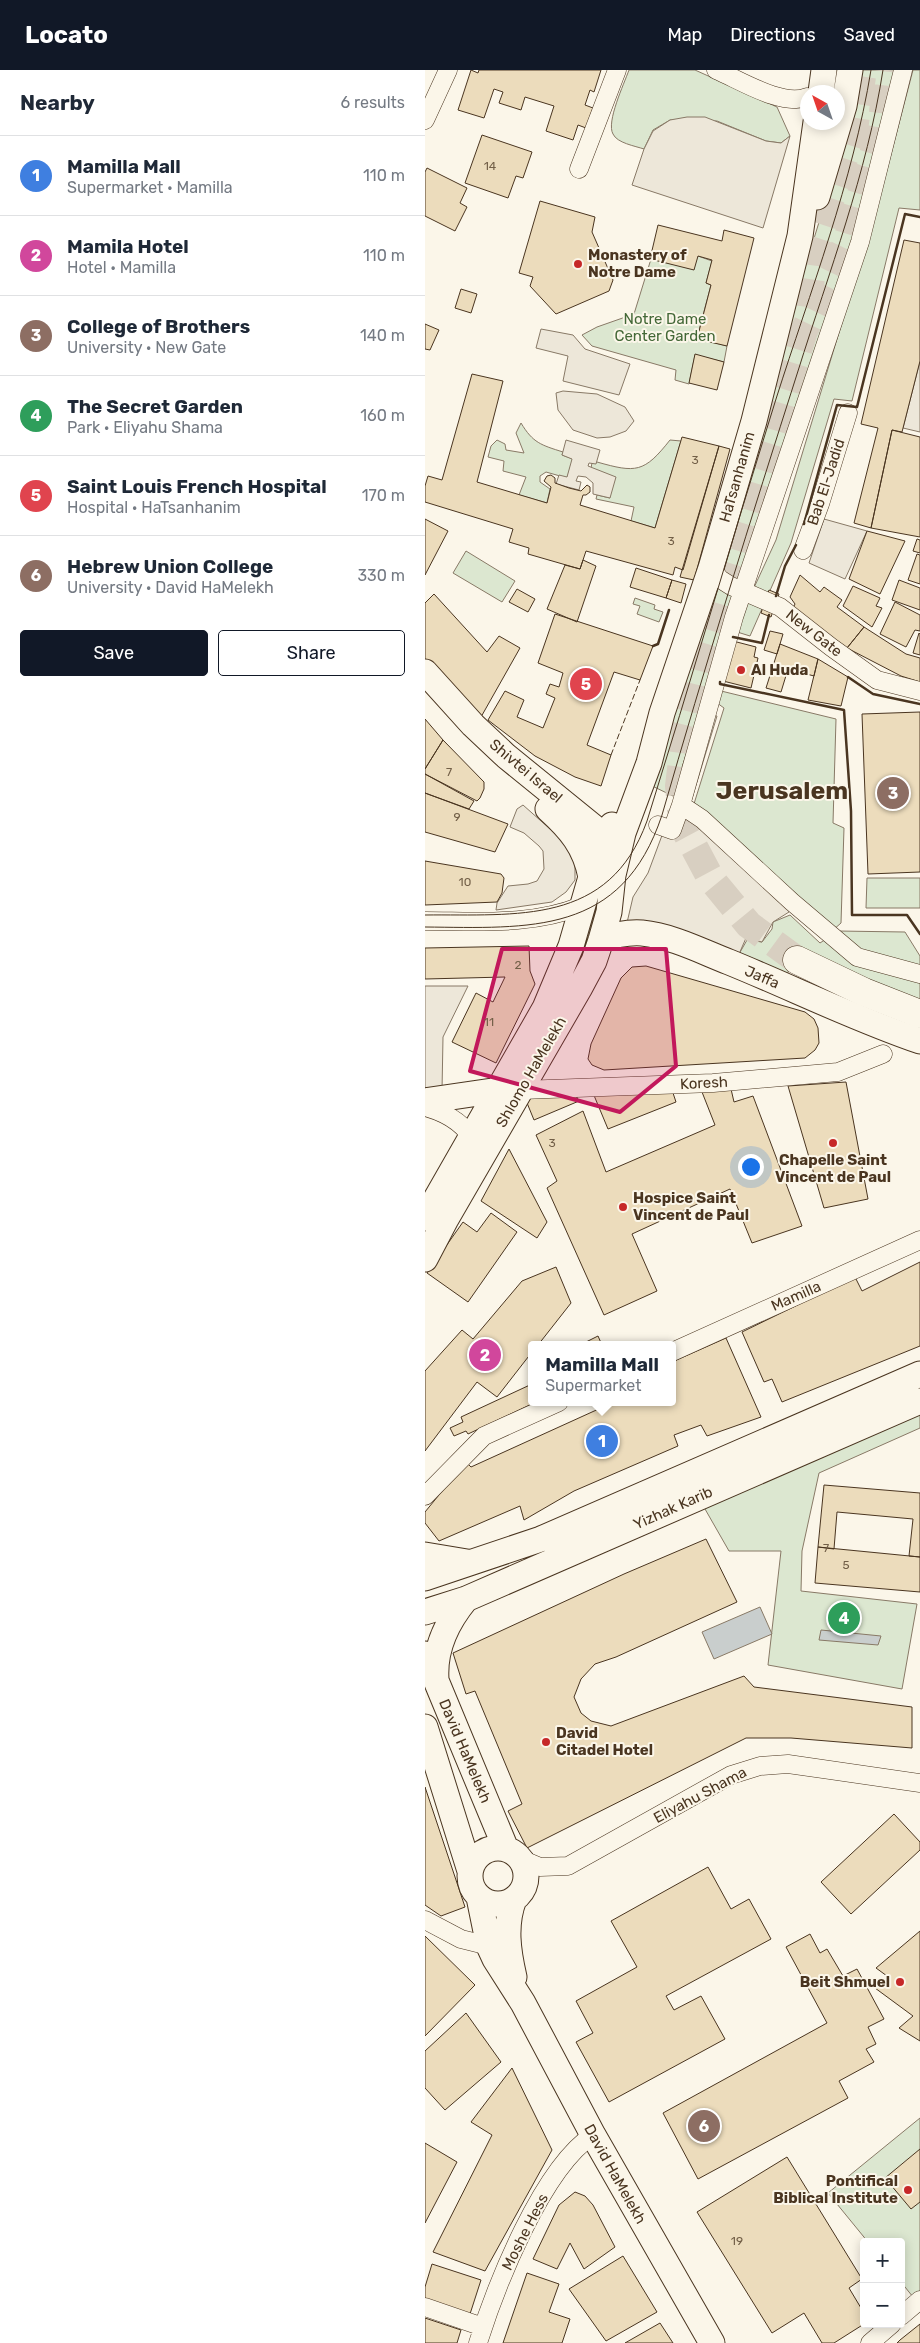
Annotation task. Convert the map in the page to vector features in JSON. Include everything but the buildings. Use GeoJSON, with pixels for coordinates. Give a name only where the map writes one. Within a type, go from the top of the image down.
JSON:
{"type":"FeatureCollection","features":[{"type":"Feature","properties":{"kind":"highway","name":"Jaffa"},"geometry":{"type":"LineString","coordinates":[[797,960],[863,992],[920,1014]]}},
{"type":"Feature","properties":{"kind":"street"},"geometry":{"type":"LineString","coordinates":[[425,120],[448,70]]}},
{"type":"Feature","properties":{"kind":"street"},"geometry":{"type":"LineString","coordinates":[[579,169],[617,70]]}},
{"type":"Feature","properties":{"kind":"street"},"geometry":{"type":"LineString","coordinates":[[716,70],[787,99],[800,100]]}},
{"type":"Feature","properties":{"kind":"street","name":"HaTsanhanim"},"geometry":{"type":"LineString","coordinates":[[800,236],[815,202],[834,142],[844,106],[850,70]]}},
{"type":"Feature","properties":{"kind":"street"},"geometry":{"type":"LineString","coordinates":[[658,825],[672,830],[681,805],[714,683],[743,591],[860,242],[903,70]]}},
{"type":"Feature","properties":{"kind":"street","name":"HaTsanhanim"},"geometry":{"type":"LineString","coordinates":[[602,876],[623,833],[649,764],[662,713],[711,568],[754,420],[800,236],[815,130]]}},
{"type":"Feature","properties":{"kind":"street","name":"Bab El-Jadid"},"geometry":{"type":"LineString","coordinates":[[803,550],[820,504],[848,413]]}},
{"type":"Feature","properties":{"kind":"street","name":"New Gate"},"geometry":{"type":"LineString","coordinates":[[711,568],[721,579],[781,608],[877,680],[920,691]]}},
{"type":"Feature","properties":{"kind":"street","name":"Shivtei Israel"},"geometry":{"type":"LineString","coordinates":[[425,672],[473,725],[506,756],[607,838]]}},
{"type":"Feature","properties":{"kind":"street","name":"Shivtei Israel"},"geometry":{"type":"LineString","coordinates":[[425,689],[490,760],[570,830],[602,876]]}},
{"type":"Feature","properties":{"kind":"street","name":"HaTsanhanim"},"geometry":{"type":"LineString","coordinates":[[607,838],[662,713]]}},
{"type":"Feature","properties":{"kind":"street"},"geometry":{"type":"LineString","coordinates":[[681,805],[702,819],[791,902],[857,957],[920,974]]}},
{"type":"Feature","properties":{"kind":"street"},"geometry":{"type":"LineString","coordinates":[[602,876],[610,847],[607,838]]}},
{"type":"Feature","properties":{"kind":"street","name":"Shlomo HaMelekh"},"geometry":{"type":"LineString","coordinates":[[510,1090],[559,978],[571,946],[581,906],[602,876]]}},
{"type":"Feature","properties":{"kind":"street","name":"Shlomo HaMelekh"},"geometry":{"type":"LineString","coordinates":[[426,1256],[476,1148],[510,1090],[579,989],[594,961],[609,912],[602,876]]}},
{"type":"Feature","properties":{"kind":"street"},"geometry":{"type":"LineString","coordinates":[[425,921],[525,920],[556,914],[581,906]]}},
{"type":"Feature","properties":{"kind":"street","name":"Jaffa"},"geometry":{"type":"LineString","coordinates":[[601,940],[617,934],[635,933],[675,941],[893,1033],[920,1041]]}},
{"type":"Feature","properties":{"kind":"street","name":"Koresh"},"geometry":{"type":"LineString","coordinates":[[510,1090],[713,1083],[838,1072],[883,1054]]}},
{"type":"Feature","properties":{"kind":"street"},"geometry":{"type":"LineString","coordinates":[[425,1101],[510,1090]]}},
{"type":"Feature","properties":{"kind":"street"},"geometry":{"type":"LineString","coordinates":[[425,1107],[446,1114],[463,1126],[476,1148]]}},
{"type":"Feature","properties":{"kind":"street","name":"Shlomo HaMelekh"},"geometry":{"type":"LineString","coordinates":[[425,1218],[476,1148]]}},
{"type":"Feature","properties":{"kind":"street","name":"Mamilla"},"geometry":{"type":"LineString","coordinates":[[676,1350],[920,1240]]}},
{"type":"Feature","properties":{"kind":"street","name":"Yizhak Karib"},"geometry":{"type":"LineString","coordinates":[[425,1578],[541,1539],[920,1374]]}},
{"type":"Feature","properties":{"kind":"street","name":"Yizhak Karib"},"geometry":{"type":"LineString","coordinates":[[425,1612],[466,1599],[920,1400]]}},
{"type":"Feature","properties":{"kind":"street"},"geometry":{"type":"LineString","coordinates":[[425,1496],[483,1436],[550,1406]]}},
{"type":"Feature","properties":{"kind":"street"},"geometry":{"type":"LineString","coordinates":[[425,1555],[472,1563]]}},
{"type":"Feature","properties":{"kind":"street"},"geometry":{"type":"LineString","coordinates":[[436,1682],[437,1658],[440,1646],[453,1616],[466,1599]]}},
{"type":"Feature","properties":{"kind":"street","name":"David HaMelekh"},"geometry":{"type":"LineString","coordinates":[[425,1654],[514,1854]]}},
{"type":"Feature","properties":{"kind":"street","name":"David HaMelekh"},"geometry":{"type":"LineString","coordinates":[[425,1727],[469,1871]]}},
{"type":"Feature","properties":{"kind":"street","name":"Eliyahu Shama"},"geometry":{"type":"LineString","coordinates":[[514,1854],[540,1867],[568,1866],[731,1775],[760,1766],[788,1764],[920,1783]]}},
{"type":"Feature","properties":{"kind":"street"},"geometry":{"type":"LineString","coordinates":[[497,1847],[514,1854],[525,1867],[525,1885],[514,1900],[496,1904],[479,1897],[473,1890],[469,1871],[479,1854],[497,1847]]}},
{"type":"Feature","properties":{"kind":"street","name":"David HaMelekh"},"geometry":{"type":"LineString","coordinates":[[479,1897],[489,1946],[502,1972],[523,2003],[593,2135],[712,2343]]}},
{"type":"Feature","properties":{"kind":"street","name":"David HaMelekh"},"geometry":{"type":"LineString","coordinates":[[514,1900],[508,1919],[507,1945],[514,1977],[523,2003]]}},
{"type":"Feature","properties":{"kind":"street"},"geometry":{"type":"LineString","coordinates":[[425,1920],[461,1939],[489,1946]]}},
{"type":"Feature","properties":{"kind":"street","name":"Moshe Hess"},"geometry":{"type":"LineString","coordinates":[[480,2335],[498,2284],[528,2222],[568,2157],[593,2135]]}},
{"type":"Feature","properties":{"kind":"street"},"geometry":{"type":"LineString","coordinates":[[905,2313],[920,2300]]}},
{"type":"Feature","properties":{"kind":"street"},"geometry":{"type":"LineString","coordinates":[[425,2307],[480,2335]]}},
{"type":"Feature","properties":{"kind":"street"},"geometry":{"type":"LineString","coordinates":[[871,2343],[888,2328]]}},
{"type":"Feature","properties":{"kind":"highlighted area"},"geometry":{"type":"Polygon","coordinates":[[[502,949],[666,949],[676,1066],[620,1112],[470,1071],[502,949]]]}},
{"type":"Feature","properties":{"kind":"green space"},"geometry":{"type":"Polygon","coordinates":[[[629,70],[695,70],[777,107],[790,136],[781,143],[766,141],[717,121],[670,120],[653,130],[644,149],[627,144],[615,137],[611,128],[614,112],[629,70]]]}},
{"type":"Feature","properties":{"kind":"green space"},"geometry":{"type":"Polygon","coordinates":[[[858,70],[898,70],[847,264],[731,611],[673,796],[646,783],[849,125],[858,70]]]}},
{"type":"Feature","properties":{"kind":"green space"},"geometry":{"type":"Polygon","coordinates":[[[913,70],[920,70],[920,210],[899,208],[852,401],[834,399],[791,543],[750,636],[734,631],[776,540],[878,204],[913,70]]]}},
{"type":"Feature","properties":{"kind":"green space","name":"Notre Dame Center Garden"},"geometry":{"type":"Polygon","coordinates":[[[698,256],[712,261],[706,283],[711,285],[697,338],[727,346],[724,362],[695,355],[689,384],[675,380],[676,370],[592,346],[582,335],[597,327],[634,314],[651,259],[698,256]]]}},
{"type":"Feature","properties":{"kind":"green space"},"geometry":{"type":"Polygon","coordinates":[[[521,423],[538,442],[563,452],[562,455],[573,459],[567,478],[546,472],[540,476],[540,482],[550,489],[547,503],[519,495],[526,477],[503,471],[504,461],[488,457],[491,446],[497,440],[505,444],[506,450],[524,453],[516,433],[521,423]]]}},
{"type":"Feature","properties":{"kind":"green space"},"geometry":{"type":"Polygon","coordinates":[[[670,440],[681,441],[655,528],[631,521],[634,507],[596,499],[597,495],[610,498],[591,468],[592,463],[597,462],[630,469],[638,468],[653,459],[670,440]]]}},
{"type":"Feature","properties":{"kind":"green space"},"geometry":{"type":"Polygon","coordinates":[[[466,551],[515,581],[502,602],[453,573],[466,551]]]}},
{"type":"Feature","properties":{"kind":"green space"},"geometry":{"type":"Polygon","coordinates":[[[635,598],[655,605],[654,609],[663,612],[659,622],[637,614],[640,606],[633,604],[635,598]]]}},
{"type":"Feature","properties":{"kind":"green space"},"geometry":{"type":"Polygon","coordinates":[[[717,690],[836,719],[833,823],[844,828],[841,923],[832,931],[693,807],[724,708],[713,700],[717,690]]]}},
{"type":"Feature","properties":{"kind":"green space"},"geometry":{"type":"Polygon","coordinates":[[[867,878],[920,878],[920,908],[866,908],[867,878]]]}},
{"type":"Feature","properties":{"kind":"green space"},"geometry":{"type":"Polygon","coordinates":[[[790,915],[820,943],[838,931],[905,932],[920,956],[920,1000],[795,953],[787,975],[739,954],[747,940],[762,942],[772,929],[773,922],[790,915]]]}},
{"type":"Feature","properties":{"kind":"green space"},"geometry":{"type":"Polygon","coordinates":[[[920,1409],[920,1428],[819,1473],[802,1551],[801,1591],[917,1604],[902,1689],[768,1665],[781,1551],[729,1551],[701,1502],[920,1409]]]}},
{"type":"Feature","properties":{"kind":"green space"},"geometry":{"type":"Polygon","coordinates":[[[920,2118],[920,2292],[913,2297],[905,2287],[905,2238],[865,2238],[828,2193],[920,2118]]]}},
{"type":"Feature","properties":{"kind":"shaded area"},"geometry":{"type":"Polygon","coordinates":[[[687,117],[705,117],[766,141],[781,143],[790,136],[763,228],[632,185],[644,149],[653,131],[670,120],[687,117]]]}},
{"type":"Feature","properties":{"kind":"shaded area"},"geometry":{"type":"Polygon","coordinates":[[[541,329],[573,335],[585,349],[630,364],[619,395],[563,381],[568,356],[536,348],[541,329]]]}},
{"type":"Feature","properties":{"kind":"shaded area"},"geometry":{"type":"Polygon","coordinates":[[[920,361],[920,432],[903,428],[920,361]]]}},
{"type":"Feature","properties":{"kind":"shaded area"},"geometry":{"type":"Polygon","coordinates":[[[563,391],[597,394],[625,407],[634,421],[626,431],[610,437],[597,438],[573,430],[558,410],[556,393],[563,391]]]}},
{"type":"Feature","properties":{"kind":"shaded area"},"geometry":{"type":"Polygon","coordinates":[[[566,440],[600,450],[596,464],[589,463],[588,466],[616,477],[610,498],[593,494],[593,483],[586,477],[578,476],[576,481],[581,482],[579,490],[556,484],[559,475],[567,477],[572,459],[562,455],[566,440]]]}},
{"type":"Feature","properties":{"kind":"shaded area"},"geometry":{"type":"Polygon","coordinates":[[[824,519],[867,531],[845,579],[809,563],[824,519]]]}},
{"type":"Feature","properties":{"kind":"shaded area"},"geometry":{"type":"Polygon","coordinates":[[[702,712],[717,716],[690,805],[792,902],[789,912],[773,922],[762,942],[746,938],[739,954],[626,927],[633,897],[648,873],[664,830],[702,712]]]}},
{"type":"Feature","properties":{"kind":"shaded area"},"geometry":{"type":"Polygon","coordinates":[[[523,805],[550,829],[558,830],[575,862],[575,880],[566,892],[552,902],[496,910],[497,903],[508,886],[537,881],[544,869],[543,851],[539,846],[524,833],[510,827],[517,809],[523,805]]]}},
{"type":"Feature","properties":{"kind":"shaded area"},"geometry":{"type":"Polygon","coordinates":[[[425,986],[468,986],[443,1037],[442,1091],[425,1092],[425,986]]]}},
{"type":"Feature","properties":{"kind":"shaded area"},"geometry":{"type":"Polygon","coordinates":[[[760,1607],[772,1634],[714,1659],[702,1632],[760,1607]]]}},
{"type":"Feature","properties":{"kind":"shaded area"},"geometry":{"type":"Polygon","coordinates":[[[821,1630],[881,1636],[878,1645],[819,1640],[821,1630]]]}},
{"type":"Feature","properties":{"kind":"tunnel"},"geometry":{"type":"LineString","coordinates":[[807,307],[816,243],[854,129],[863,70]]}},
{"type":"Feature","properties":{"kind":"tunnel"},"geometry":{"type":"LineString","coordinates":[[797,960],[749,925],[711,879],[686,832],[679,786],[686,729],[703,660],[804,331],[845,246],[881,129],[888,70]]}},
{"type":"Feature","properties":{"kind":"tram line"},"geometry":{"type":"LineString","coordinates":[[425,915],[526,913],[556,907],[584,897],[609,880],[630,855],[647,821],[776,399],[842,195],[863,112],[871,70]]}},
{"type":"Feature","properties":{"kind":"tram line"},"geometry":{"type":"LineString","coordinates":[[425,927],[501,927],[536,924],[568,917],[597,904],[623,884],[645,855],[662,815],[746,537],[846,222],[867,147],[883,70]]}},
{"type":"Feature","properties":{"kind":"fence"},"geometry":{"type":"LineString","coordinates":[[611,755],[640,680]]}},
{"type":"Feature","properties":{"kind":"wall"},"geometry":{"type":"LineString","coordinates":[[804,524],[837,405],[857,407],[905,214],[920,217]]}},
{"type":"Feature","properties":{"kind":"wall"},"geometry":{"type":"LineString","coordinates":[[776,596],[785,566],[796,545]]}},
{"type":"Feature","properties":{"kind":"wall"},"geometry":{"type":"LineString","coordinates":[[653,646],[658,644],[669,610]]}},
{"type":"Feature","properties":{"kind":"wall"},"geometry":{"type":"LineString","coordinates":[[733,637],[762,643],[769,615]]}},
{"type":"Feature","properties":{"kind":"wall"},"geometry":{"type":"LineString","coordinates":[[848,677],[873,694],[920,704]]}},
{"type":"Feature","properties":{"kind":"wall"},"geometry":{"type":"LineString","coordinates":[[720,682],[720,684],[844,710],[851,811],[852,915],[907,915],[920,934]]}},
{"type":"Feature","properties":{"kind":"place","name":"Monastery of Notre Dame"},"geometry":{"type":"Point","coordinates":[578,264]}},
{"type":"Feature","properties":{"kind":"place","name":"Al Huda"},"geometry":{"type":"Point","coordinates":[741,670]}},
{"type":"Feature","properties":{"kind":"place","name":"Saint Louis French Hospital"},"geometry":{"type":"Point","coordinates":[586,684]}},
{"type":"Feature","properties":{"kind":"place","name":"College of Brothers"},"geometry":{"type":"Point","coordinates":[893,793]}},
{"type":"Feature","properties":{"kind":"place","name":"Chapelle Saint Vincent de Paul"},"geometry":{"type":"Point","coordinates":[833,1143]}},
{"type":"Feature","properties":{"kind":"place","name":"Hospice Saint Vincent de Paul"},"geometry":{"type":"Point","coordinates":[623,1207]}},
{"type":"Feature","properties":{"kind":"place","name":"Mamila Hotel"},"geometry":{"type":"Point","coordinates":[485,1355]}},
{"type":"Feature","properties":{"kind":"place","name":"Mamilla Mall"},"geometry":{"type":"Point","coordinates":[602,1441]}},
{"type":"Feature","properties":{"kind":"place","name":"The Secret Garden"},"geometry":{"type":"Point","coordinates":[844,1618]}},
{"type":"Feature","properties":{"kind":"place","name":"David Citadel Hotel"},"geometry":{"type":"Point","coordinates":[546,1742]}},
{"type":"Feature","properties":{"kind":"place","name":"Beit Shmuel"},"geometry":{"type":"Point","coordinates":[900,1982]}},
{"type":"Feature","properties":{"kind":"place","name":"Hebrew Union College"},"geometry":{"type":"Point","coordinates":[704,2126]}},
{"type":"Feature","properties":{"kind":"place","name":"Pontifical Biblical Institute"},"geometry":{"type":"Point","coordinates":[908,2190]}},
{"type":"Feature","properties":{"kind":"district","name":"Jerusalem"},"geometry":{"type":"Point","coordinates":[782,790]}}]}
